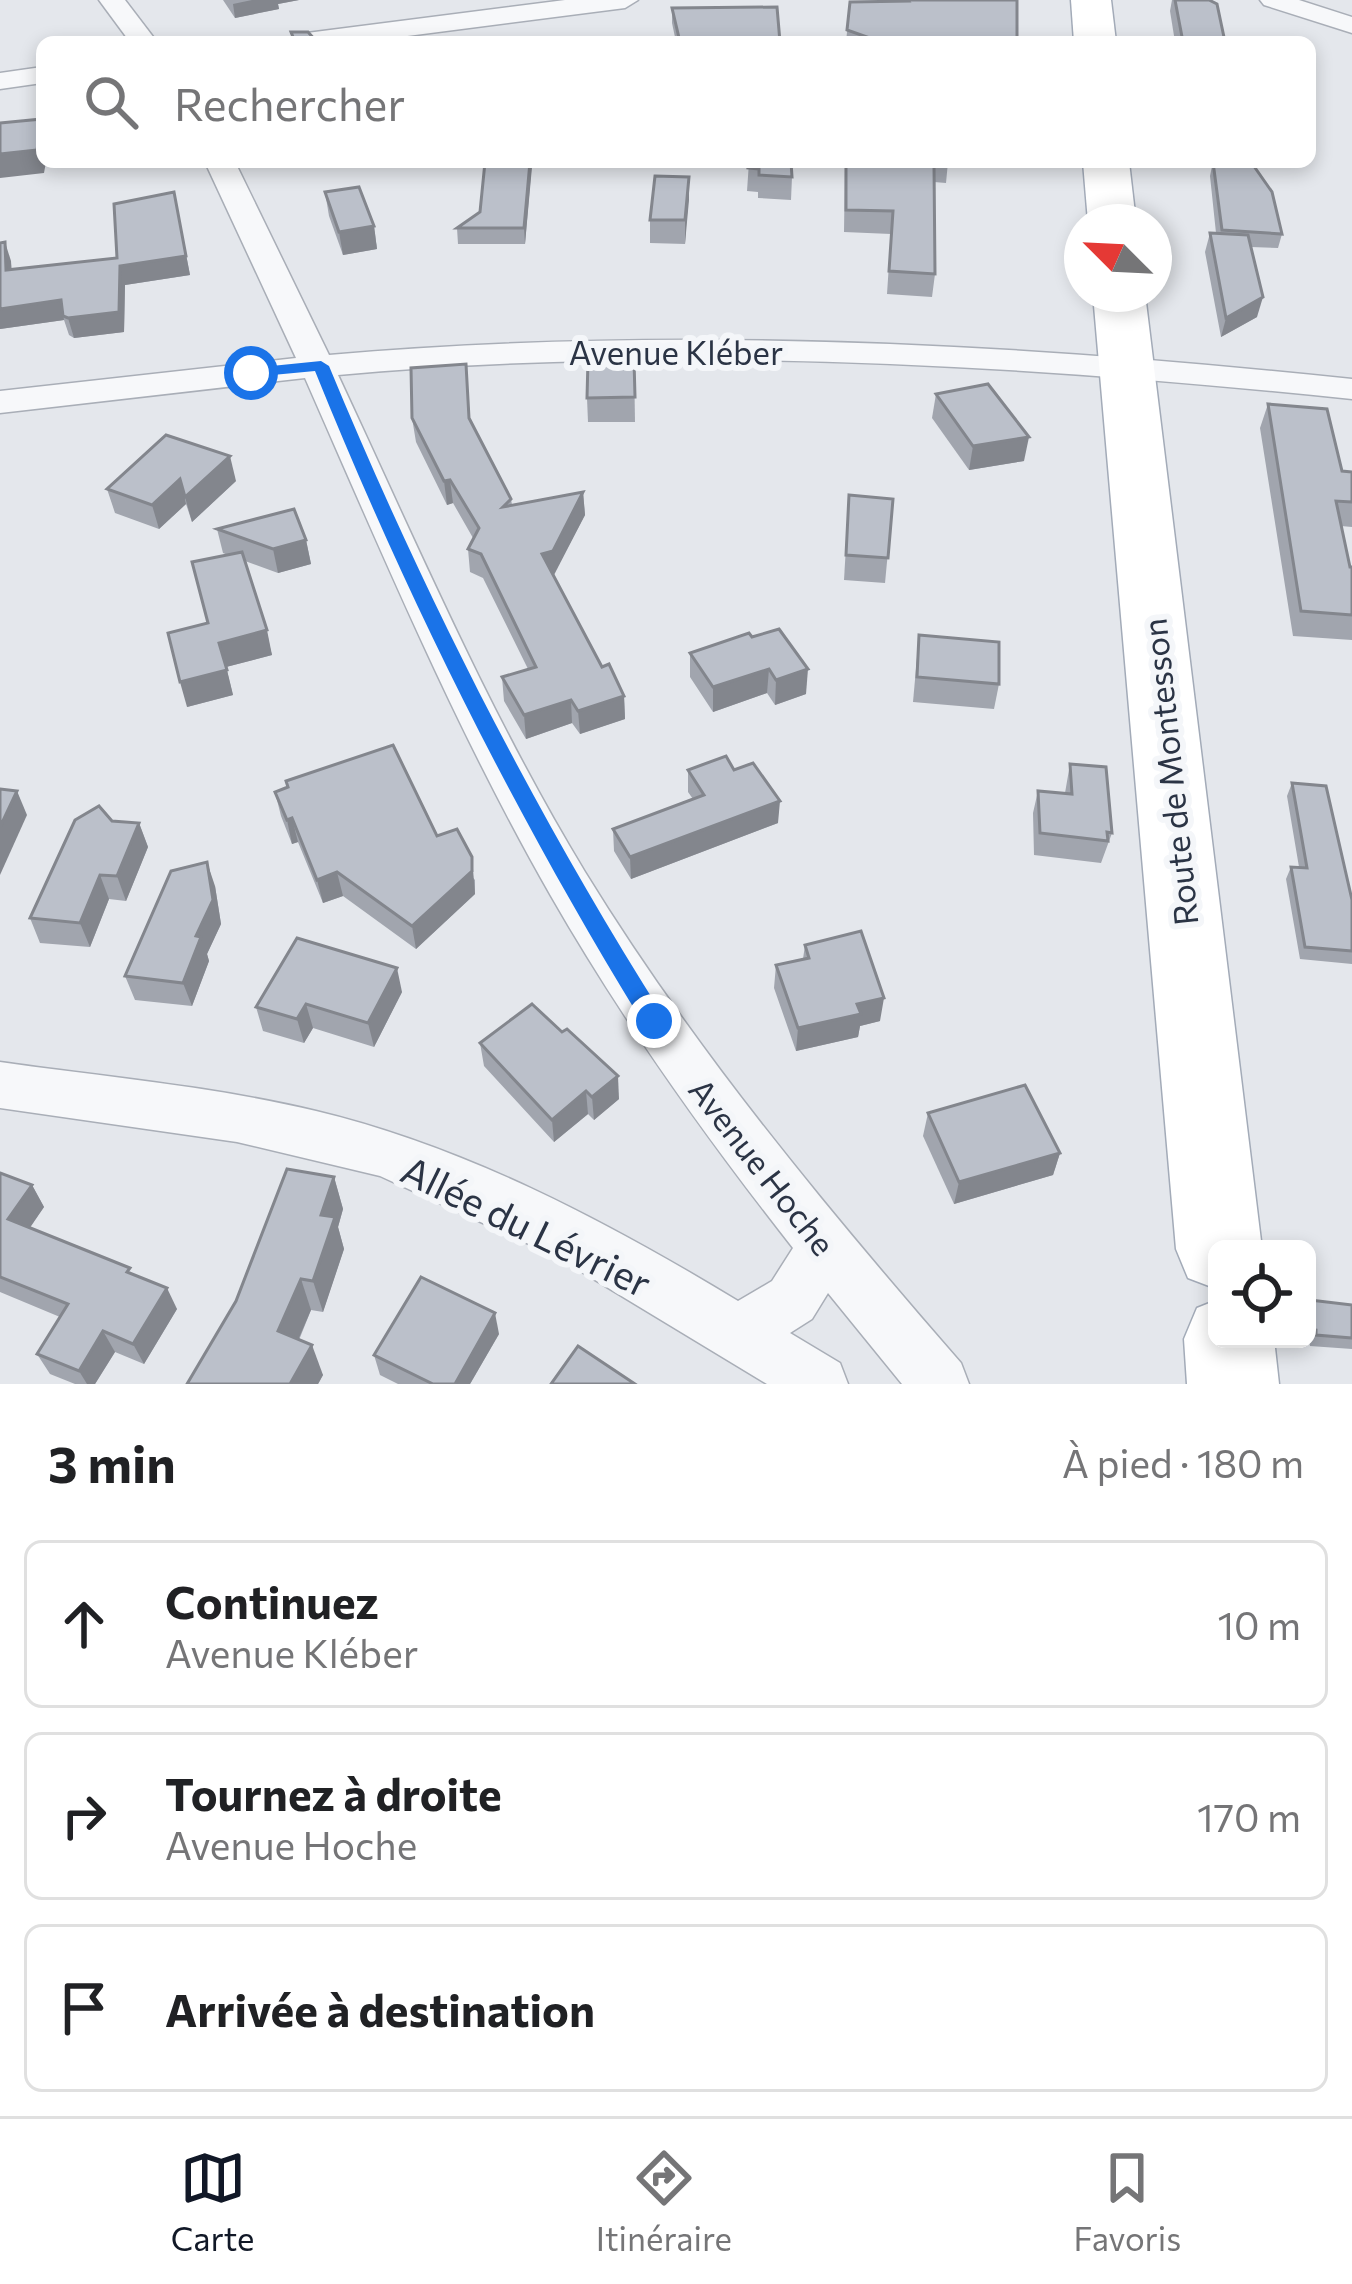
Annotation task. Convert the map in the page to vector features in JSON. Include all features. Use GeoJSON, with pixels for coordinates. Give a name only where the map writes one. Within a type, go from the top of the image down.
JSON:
{"type":"FeatureCollection","features":[{"type":"Feature","properties":{"kind":"main road"},"geometry":{"type":"LineString","coordinates":[[1090,0],[1094,36]]}},
{"type":"Feature","properties":{"kind":"main road"},"geometry":{"type":"LineString","coordinates":[[1107,168],[1110,204]]}},
{"type":"Feature","properties":{"kind":"main road","name":"Route de Montesson"},"geometry":{"type":"LineString","coordinates":[[1121,312],[1218,1240]]}},
{"type":"Feature","properties":{"kind":"main road"},"geometry":{"type":"LineString","coordinates":[[1229,1348],[1233,1384]]}},
{"type":"Feature","properties":{"kind":"street"},"geometry":{"type":"LineString","coordinates":[[112,0],[139,36]]}},
{"type":"Feature","properties":{"kind":"street"},"geometry":{"type":"LineString","coordinates":[[346,36],[625,0]]}},
{"type":"Feature","properties":{"kind":"street"},"geometry":{"type":"LineString","coordinates":[[1273,0],[1352,26]]}},
{"type":"Feature","properties":{"kind":"street"},"geometry":{"type":"LineString","coordinates":[[0,81],[36,76]]}},
{"type":"Feature","properties":{"kind":"street","name":"Avenue Hoche"},"geometry":{"type":"LineString","coordinates":[[223,168],[321,366],[405,560],[566,879],[702,1090],[825,1248],[940,1384]]}},
{"type":"Feature","properties":{"kind":"street","name":"Avenue Kléber"},"geometry":{"type":"LineString","coordinates":[[0,402],[321,366],[499,352],[666,349],[1126,364],[1352,389]]}},
{"type":"Feature","properties":{"kind":"street","name":"Allée du Lévrier"},"geometry":{"type":"LineString","coordinates":[[0,1085],[318,1135],[452,1180],[598,1253],[819,1384]]}},
{"type":"Feature","properties":{"kind":"street"},"geometry":{"type":"LineString","coordinates":[[738,1333],[792,1300],[825,1248]]}},
{"type":"Feature","properties":{"kind":"building"},"geometry":{"type":"Polygon","coordinates":[[[1017,0],[1017,36],[864,36],[847,30],[850,2],[1017,0]]]}},
{"type":"Feature","properties":{"kind":"building"},"geometry":{"type":"Polygon","coordinates":[[[1175,0],[1217,4],[1224,36],[1182,36],[1175,0]]]}},
{"type":"Feature","properties":{"kind":"building"},"geometry":{"type":"Polygon","coordinates":[[[777,7],[779,36],[679,36],[672,8],[777,7]]]}},
{"type":"Feature","properties":{"kind":"building"},"geometry":{"type":"Polygon","coordinates":[[[36,120],[36,150],[0,154],[0,123],[36,120]]]}},
{"type":"Feature","properties":{"kind":"building"},"geometry":{"type":"Polygon","coordinates":[[[484,168],[529,168],[524,228],[457,228],[480,212],[484,168]]]}},
{"type":"Feature","properties":{"kind":"building"},"geometry":{"type":"Polygon","coordinates":[[[748,168],[791,168],[792,177],[759,175],[759,169],[748,168]]]}},
{"type":"Feature","properties":{"kind":"building"},"geometry":{"type":"Polygon","coordinates":[[[846,168],[934,168],[935,274],[889,271],[893,211],[846,210],[846,168]]]}},
{"type":"Feature","properties":{"kind":"building"},"geometry":{"type":"Polygon","coordinates":[[[1214,168],[1255,168],[1272,192],[1282,234],[1222,230],[1214,168]]]}},
{"type":"Feature","properties":{"kind":"building"},"geometry":{"type":"Polygon","coordinates":[[[655,176],[689,177],[685,220],[650,220],[655,176]]]}},
{"type":"Feature","properties":{"kind":"building"},"geometry":{"type":"Polygon","coordinates":[[[359,187],[374,226],[339,232],[325,192],[359,187]]]}},
{"type":"Feature","properties":{"kind":"building"},"geometry":{"type":"Polygon","coordinates":[[[174,192],[186,256],[120,266],[119,312],[68,318],[63,316],[61,300],[0,309],[0,243],[5,242],[6,270],[117,258],[114,204],[174,192]]]}},
{"type":"Feature","properties":{"kind":"building"},"geometry":{"type":"Polygon","coordinates":[[[1210,233],[1248,235],[1263,297],[1226,318],[1210,233]]]}},
{"type":"Feature","properties":{"kind":"building"},"geometry":{"type":"Polygon","coordinates":[[[588,360],[634,360],[635,397],[587,398],[588,360]]]}},
{"type":"Feature","properties":{"kind":"building"},"geometry":{"type":"Polygon","coordinates":[[[466,364],[469,418],[511,499],[503,507],[583,492],[553,551],[542,554],[602,667],[609,664],[624,696],[578,711],[571,700],[524,715],[502,677],[536,667],[481,554],[468,549],[479,528],[450,480],[444,481],[412,418],[411,368],[466,364]]]}},
{"type":"Feature","properties":{"kind":"building"},"geometry":{"type":"Polygon","coordinates":[[[988,384],[1029,437],[973,446],[936,394],[988,384]]]}},
{"type":"Feature","properties":{"kind":"building"},"geometry":{"type":"Polygon","coordinates":[[[1268,404],[1327,409],[1342,471],[1352,472],[1352,502],[1336,501],[1352,567],[1352,615],[1301,611],[1268,404]]]}},
{"type":"Feature","properties":{"kind":"building"},"geometry":{"type":"Polygon","coordinates":[[[166,435],[230,456],[185,497],[180,479],[152,505],[107,489],[166,435]]]}},
{"type":"Feature","properties":{"kind":"building"},"geometry":{"type":"Polygon","coordinates":[[[849,495],[893,499],[888,558],[846,555],[849,495]]]}},
{"type":"Feature","properties":{"kind":"building"},"geometry":{"type":"Polygon","coordinates":[[[294,509],[306,540],[273,549],[217,529],[294,509]]]}},
{"type":"Feature","properties":{"kind":"building"},"geometry":{"type":"Polygon","coordinates":[[[242,552],[267,630],[219,643],[227,670],[180,682],[168,633],[208,623],[192,562],[242,552]]]}},
{"type":"Feature","properties":{"kind":"building"},"geometry":{"type":"Polygon","coordinates":[[[779,629],[808,669],[776,680],[769,669],[713,687],[690,653],[749,633],[752,637],[779,629]]]}},
{"type":"Feature","properties":{"kind":"building"},"geometry":{"type":"Polygon","coordinates":[[[919,635],[999,642],[999,684],[917,677],[919,635]]]}},
{"type":"Feature","properties":{"kind":"building"},"geometry":{"type":"Polygon","coordinates":[[[393,745],[437,836],[457,829],[472,857],[472,871],[412,926],[337,872],[317,880],[292,818],[287,820],[275,792],[288,787],[286,781],[393,745]]]}},
{"type":"Feature","properties":{"kind":"building"},"geometry":{"type":"Polygon","coordinates":[[[726,756],[734,770],[753,763],[780,801],[630,857],[613,829],[704,795],[688,770],[726,756]]]}},
{"type":"Feature","properties":{"kind":"building"},"geometry":{"type":"Polygon","coordinates":[[[1070,764],[1106,767],[1112,833],[1107,832],[1108,841],[1040,833],[1038,791],[1072,794],[1070,764]]]}},
{"type":"Feature","properties":{"kind":"building"},"geometry":{"type":"Polygon","coordinates":[[[1292,783],[1326,786],[1352,900],[1352,951],[1305,947],[1291,867],[1307,868],[1292,783]]]}},
{"type":"Feature","properties":{"kind":"building"},"geometry":{"type":"Polygon","coordinates":[[[0,789],[17,791],[0,827],[0,789]]]}},
{"type":"Feature","properties":{"kind":"building"},"geometry":{"type":"Polygon","coordinates":[[[99,806],[112,821],[139,823],[117,876],[100,875],[80,923],[30,918],[75,820],[99,806]]]}},
{"type":"Feature","properties":{"kind":"building"},"geometry":{"type":"Polygon","coordinates":[[[207,862],[213,900],[196,936],[201,937],[183,983],[125,976],[171,871],[207,862]]]}},
{"type":"Feature","properties":{"kind":"building"},"geometry":{"type":"Polygon","coordinates":[[[861,931],[884,998],[857,1004],[861,1014],[798,1028],[776,965],[809,958],[805,945],[861,931]]]}},
{"type":"Feature","properties":{"kind":"building"},"geometry":{"type":"Polygon","coordinates":[[[297,938],[397,968],[368,1023],[306,1004],[297,1019],[256,1007],[297,938]]]}},
{"type":"Feature","properties":{"kind":"building"},"geometry":{"type":"Polygon","coordinates":[[[532,1004],[618,1076],[592,1097],[586,1091],[552,1120],[480,1043],[532,1004]]]}},
{"type":"Feature","properties":{"kind":"building"},"geometry":{"type":"Polygon","coordinates":[[[1025,1085],[1060,1153],[959,1182],[928,1113],[1025,1085]]]}},
{"type":"Feature","properties":{"kind":"building"},"geometry":{"type":"Polygon","coordinates":[[[287,1169],[334,1177],[321,1215],[335,1217],[313,1281],[301,1279],[278,1331],[312,1345],[290,1384],[187,1384],[236,1301],[287,1169]]]}},
{"type":"Feature","properties":{"kind":"building"},"geometry":{"type":"Polygon","coordinates":[[[0,1173],[32,1185],[8,1219],[130,1268],[127,1272],[167,1288],[133,1344],[103,1331],[79,1371],[37,1354],[68,1304],[0,1277],[0,1173]]]}},
{"type":"Feature","properties":{"kind":"building"},"geometry":{"type":"Polygon","coordinates":[[[421,1277],[495,1313],[455,1384],[433,1384],[374,1355],[421,1277]]]}},
{"type":"Feature","properties":{"kind":"building"},"geometry":{"type":"Polygon","coordinates":[[[1316,1301],[1352,1305],[1352,1338],[1316,1335],[1316,1301]]]}},
{"type":"Feature","properties":{"kind":"building"},"geometry":{"type":"Polygon","coordinates":[[[578,1346],[635,1384],[551,1384],[578,1346]]]}},
{"type":"Feature","properties":{"kind":"route"},"geometry":{"type":"LineString","coordinates":[[251,373],[321,366],[369,483],[505,765],[566,879],[654,1021]]}}]}
